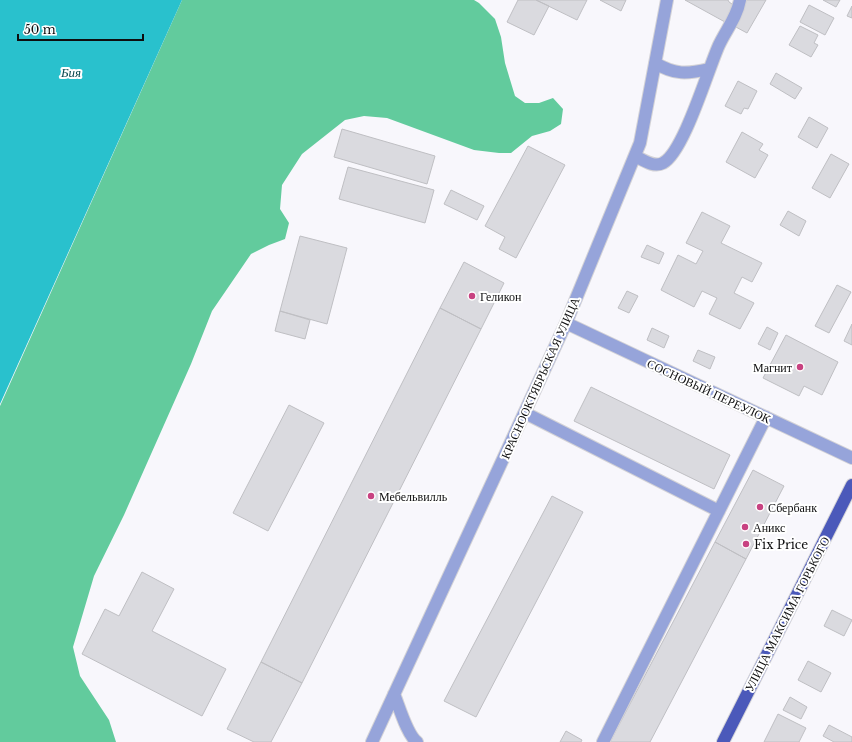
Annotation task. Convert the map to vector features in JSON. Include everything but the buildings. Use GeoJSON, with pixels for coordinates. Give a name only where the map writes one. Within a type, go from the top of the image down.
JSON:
{"type":"FeatureCollection","features":[{"type":"Feature","properties":{"kind":"main road","name":"УЛИЦА МАКСИМА ГОРЬКОГО"},"geometry":{"type":"LineString","coordinates":[[723,742],[852,485]]}},
{"type":"Feature","properties":{"kind":"street","name":"КРАСНООКТЯБРЬСКАЯ УЛИЦА"},"geometry":{"type":"LineString","coordinates":[[372,742],[566,323],[635,156],[640,143],[667,0]]}},
{"type":"Feature","properties":{"kind":"street"},"geometry":{"type":"LineString","coordinates":[[635,156],[653,165],[664,163],[670,158],[691,120],[719,44],[737,11],[740,0]]}},
{"type":"Feature","properties":{"kind":"street"},"geometry":{"type":"LineString","coordinates":[[655,63],[666,70],[680,73],[709,69]]}},
{"type":"Feature","properties":{"kind":"street","name":"СОСНОВЫЙ ПЕРЕУЛОК"},"geometry":{"type":"LineString","coordinates":[[566,323],[852,458]]}},
{"type":"Feature","properties":{"kind":"street"},"geometry":{"type":"LineString","coordinates":[[525,413],[719,511]]}},
{"type":"Feature","properties":{"kind":"street"},"geometry":{"type":"LineString","coordinates":[[603,742],[766,417]]}},
{"type":"Feature","properties":{"kind":"street"},"geometry":{"type":"LineString","coordinates":[[394,694],[409,732],[417,742]]}},
{"type":"Feature","properties":{"kind":"green space"},"geometry":{"type":"Polygon","coordinates":[[[182,0],[474,0],[495,19],[501,37],[505,63],[515,96],[525,103],[539,103],[553,98],[563,109],[561,124],[550,131],[532,136],[511,153],[499,153],[474,150],[387,118],[364,116],[345,120],[302,154],[282,185],[280,209],[289,223],[285,239],[251,254],[212,311],[191,364],[124,515],[94,576],[73,647],[80,676],[109,720],[116,742],[0,742],[0,406],[182,0]]]}},
{"type":"Feature","properties":{"kind":"water","name":"Бия"},"geometry":{"type":"Polygon","coordinates":[[[0,0],[182,0],[0,404],[0,0]]]}},
{"type":"Feature","properties":{"kind":"place","name":"Геликон"},"geometry":{"type":"Point","coordinates":[472,296]}},
{"type":"Feature","properties":{"kind":"place","name":"Магнит"},"geometry":{"type":"Point","coordinates":[800,367]}},
{"type":"Feature","properties":{"kind":"place","name":"Мебельвилль"},"geometry":{"type":"Point","coordinates":[371,496]}},
{"type":"Feature","properties":{"kind":"place","name":"Сбербанк"},"geometry":{"type":"Point","coordinates":[760,507]}},
{"type":"Feature","properties":{"kind":"place","name":"Аникс"},"geometry":{"type":"Point","coordinates":[745,527]}},
{"type":"Feature","properties":{"kind":"place","name":"Fix Price"},"geometry":{"type":"Point","coordinates":[746,544]}}]}
